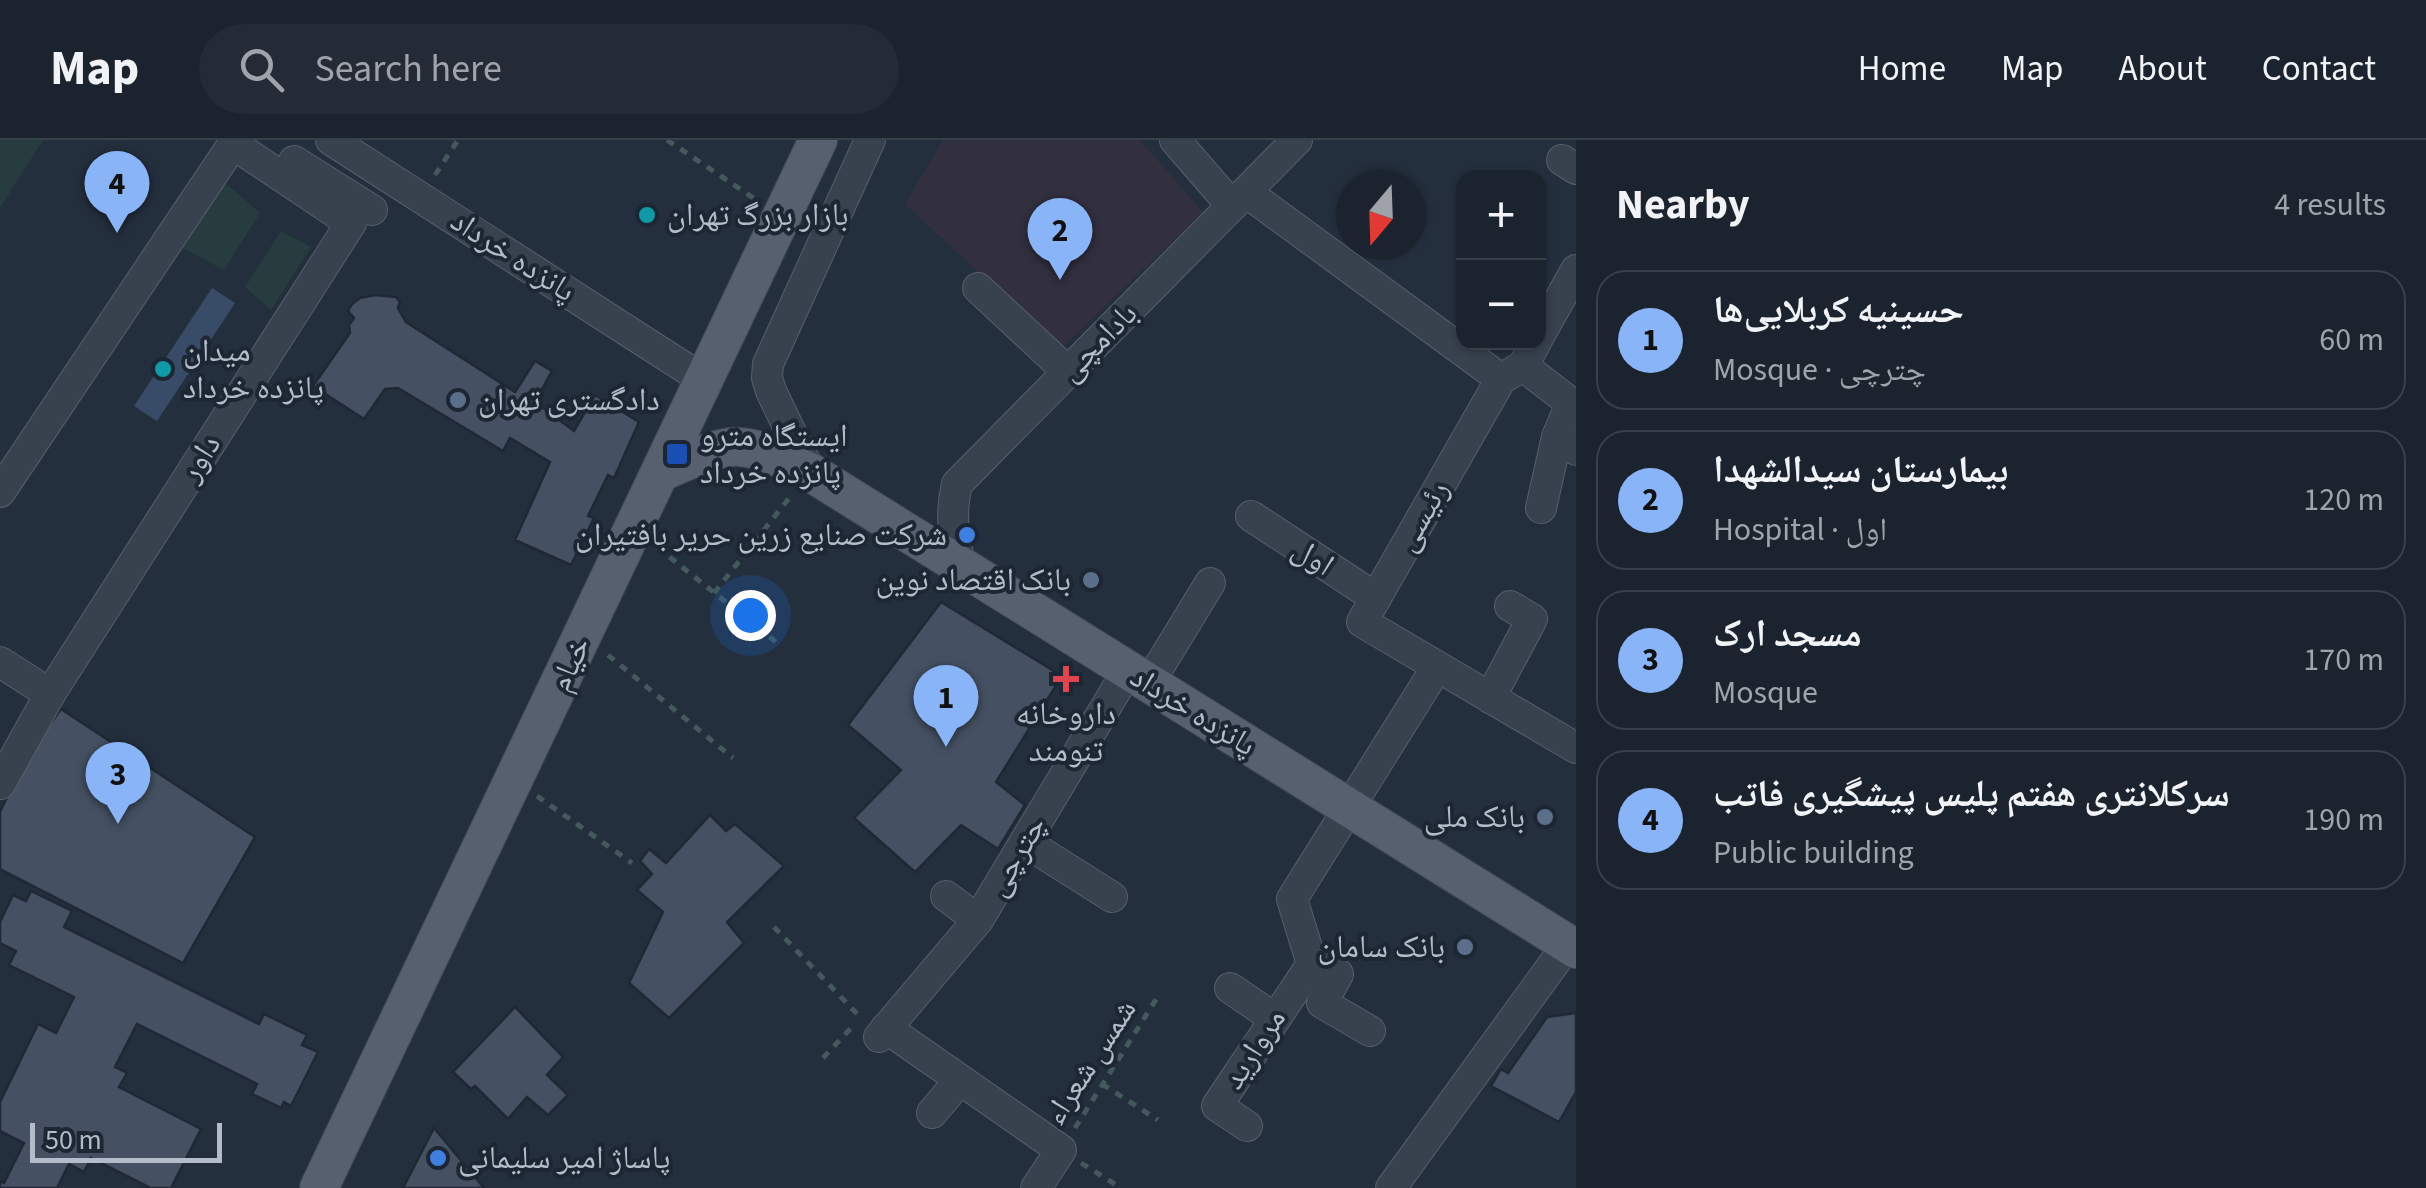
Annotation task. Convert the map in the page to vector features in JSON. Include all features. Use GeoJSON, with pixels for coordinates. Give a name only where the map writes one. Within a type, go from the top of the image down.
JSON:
{"type":"FeatureCollection","features":[{"type":"Feature","properties":{"kind":"main road","name":"خیام"},"geometry":{"type":"LineString","coordinates":[[320,1188],[818,140]]}},
{"type":"Feature","properties":{"kind":"main road","name":"پانزده خرداد"},"geometry":{"type":"LineString","coordinates":[[661,472],[718,448],[737,445],[755,447],[810,472],[1572,947]]}},
{"type":"Feature","properties":{"kind":"street","name":"پانزده خرداد"},"geometry":{"type":"LineString","coordinates":[[331,140],[704,380]]}},
{"type":"Feature","properties":{"kind":"street"},"geometry":{"type":"LineString","coordinates":[[810,472],[771,391],[768,364],[870,140]]}},
{"type":"Feature","properties":{"kind":"street"},"geometry":{"type":"LineString","coordinates":[[1175,140],[1239,199],[1525,356],[1571,403],[1566,444],[1542,508]]}},
{"type":"Feature","properties":{"kind":"street","name":"بادامچی"},"geometry":{"type":"LineString","coordinates":[[961,566],[952,534],[952,503],[958,484],[1298,140]]}},
{"type":"Feature","properties":{"kind":"street"},"geometry":{"type":"LineString","coordinates":[[0,492],[242,141]]}},
{"type":"Feature","properties":{"kind":"street","name":"داور"},"geometry":{"type":"LineString","coordinates":[[0,784],[50,694],[362,216],[242,141]]}},
{"type":"Feature","properties":{"kind":"street","name":"رئیسی"},"geometry":{"type":"LineString","coordinates":[[1376,598],[1525,356],[1568,305],[1576,270]]}},
{"type":"Feature","properties":{"kind":"street"},"geometry":{"type":"LineString","coordinates":[[978,288],[1068,372]]}},
{"type":"Feature","properties":{"kind":"street","name":"اول"},"geometry":{"type":"LineString","coordinates":[[1251,516],[1376,598]]}},
{"type":"Feature","properties":{"kind":"street","name":"چترچی"},"geometry":{"type":"LineString","coordinates":[[875,1028],[978,920],[1025,842],[1139,677],[1210,583]]}},
{"type":"Feature","properties":{"kind":"street"},"geometry":{"type":"LineString","coordinates":[[1376,598],[1362,622],[1576,748]]}},
{"type":"Feature","properties":{"kind":"street"},"geometry":{"type":"LineString","coordinates":[[1490,698],[1532,619],[1510,606]]}},
{"type":"Feature","properties":{"kind":"street"},"geometry":{"type":"LineString","coordinates":[[0,662],[50,694]]}},
{"type":"Feature","properties":{"kind":"street"},"geometry":{"type":"LineString","coordinates":[[1349,808],[1437,667]]}},
{"type":"Feature","properties":{"kind":"street","name":"مروارید"},"geometry":{"type":"LineString","coordinates":[[1312,964],[1292,899],[1349,808]]}},
{"type":"Feature","properties":{"kind":"street"},"geometry":{"type":"LineString","coordinates":[[1025,842],[1112,898]]}},
{"type":"Feature","properties":{"kind":"street"},"geometry":{"type":"LineString","coordinates":[[946,896],[978,920]]}},
{"type":"Feature","properties":{"kind":"street"},"geometry":{"type":"LineString","coordinates":[[1391,1188],[1572,947]]}},
{"type":"Feature","properties":{"kind":"street","name":"مروارید"},"geometry":{"type":"LineString","coordinates":[[1246,1126],[1218,1106],[1312,964]]}},
{"type":"Feature","properties":{"kind":"street","name":"مروارید"},"geometry":{"type":"LineString","coordinates":[[1312,964],[1338,974],[1322,1002],[1370,1031]]}},
{"type":"Feature","properties":{"kind":"street"},"geometry":{"type":"LineString","coordinates":[[1230,988],[1274,1018]]}},
{"type":"Feature","properties":{"kind":"street"},"geometry":{"type":"LineString","coordinates":[[875,1028],[960,1080],[1060,1150],[1036,1188]]}},
{"type":"Feature","properties":{"kind":"street"},"geometry":{"type":"LineString","coordinates":[[932,1113],[960,1080]]}},
{"type":"Feature","properties":{"kind":"path"},"geometry":{"type":"LineString","coordinates":[[422,197],[458,140]]}},
{"type":"Feature","properties":{"kind":"path"},"geometry":{"type":"LineString","coordinates":[[667,140],[781,217]]}},
{"type":"Feature","properties":{"kind":"path"},"geometry":{"type":"LineString","coordinates":[[714,593],[810,472]]}},
{"type":"Feature","properties":{"kind":"path"},"geometry":{"type":"LineString","coordinates":[[634,528],[776,642]]}},
{"type":"Feature","properties":{"kind":"path"},"geometry":{"type":"LineString","coordinates":[[584,634],[733,758]]}},
{"type":"Feature","properties":{"kind":"path"},"geometry":{"type":"LineString","coordinates":[[514,780],[632,863]]}},
{"type":"Feature","properties":{"kind":"path"},"geometry":{"type":"LineString","coordinates":[[774,927],[875,1028],[823,1058]]}},
{"type":"Feature","properties":{"kind":"path","name":"شمس شعراء"},"geometry":{"type":"LineString","coordinates":[[1060,1150],[1158,998]]}},
{"type":"Feature","properties":{"kind":"path"},"geometry":{"type":"LineString","coordinates":[[1102,1084],[1158,1120]]}},
{"type":"Feature","properties":{"kind":"path"},"geometry":{"type":"LineString","coordinates":[[1060,1150],[1121,1188]]}},
{"type":"Feature","properties":{"kind":"shaded area"},"geometry":{"type":"Polygon","coordinates":[[[943,140],[1140,140],[1203,212],[1061,349],[905,204],[943,140]]]}},
{"type":"Feature","properties":{"kind":"green space"},"geometry":{"type":"Polygon","coordinates":[[[0,140],[43,140],[0,208],[0,140]]]}},
{"type":"Feature","properties":{"kind":"green space"},"geometry":{"type":"Polygon","coordinates":[[[223,181],[260,213],[224,270],[179,246],[223,181]]]}},
{"type":"Feature","properties":{"kind":"green space"},"geometry":{"type":"Polygon","coordinates":[[[281,231],[311,247],[271,310],[245,287],[281,231]]]}},
{"type":"Feature","properties":{"kind":"water"},"geometry":{"type":"Polygon","coordinates":[[[212,288],[235,303],[157,421],[134,406],[212,288]]]}},
{"type":"Feature","properties":{"kind":"building"},"geometry":{"type":"Polygon","coordinates":[[[375,295],[396,297],[406,322],[515,392],[535,361],[552,371],[535,402],[574,431],[595,395],[639,422],[614,478],[608,475],[588,516],[594,518],[571,565],[515,540],[550,462],[510,438],[503,451],[398,388],[385,389],[364,419],[313,386],[350,333],[349,325],[354,318],[348,311],[352,304],[375,295]]]}},
{"type":"Feature","properties":{"kind":"building"},"geometry":{"type":"Polygon","coordinates":[[[941,602],[1062,676],[996,782],[1025,805],[998,849],[961,825],[915,872],[854,818],[901,770],[848,725],[941,602]]]}},
{"type":"Feature","properties":{"kind":"building"},"geometry":{"type":"Polygon","coordinates":[[[61,709],[255,837],[183,963],[0,869],[0,812],[25,759],[61,709]]]}},
{"type":"Feature","properties":{"kind":"building"},"geometry":{"type":"Polygon","coordinates":[[[710,815],[726,831],[735,824],[784,866],[727,922],[744,943],[669,1018],[629,983],[663,912],[637,890],[652,874],[640,861],[649,849],[666,863],[710,815]]]}},
{"type":"Feature","properties":{"kind":"building"},"geometry":{"type":"Polygon","coordinates":[[[31,891],[72,911],[64,927],[259,1024],[264,1014],[307,1035],[302,1045],[318,1052],[291,1106],[284,1102],[281,1108],[252,1094],[257,1084],[137,1024],[115,1067],[127,1073],[119,1087],[201,1129],[171,1188],[151,1188],[91,1158],[84,1172],[69,1164],[57,1188],[0,1188],[0,1181],[4,1183],[24,1143],[0,1131],[0,1102],[38,1024],[56,1033],[74,997],[9,965],[16,951],[0,943],[0,922],[13,895],[26,901],[31,891]]]}},
{"type":"Feature","properties":{"kind":"building"},"geometry":{"type":"Polygon","coordinates":[[[515,1007],[563,1057],[547,1075],[568,1095],[548,1115],[527,1097],[508,1119],[475,1086],[471,1089],[453,1072],[515,1007]]]}},
{"type":"Feature","properties":{"kind":"building"},"geometry":{"type":"Polygon","coordinates":[[[1576,1013],[1576,1092],[1559,1122],[1491,1086],[1501,1069],[1508,1073],[1547,1017],[1576,1013]]]}},
{"type":"Feature","properties":{"kind":"building","name":"پاساژ امیر سلیمانی"},"geometry":{"type":"Polygon","coordinates":[[[434,1128],[484,1188],[403,1188],[434,1128]]]}},
{"type":"Feature","properties":{"kind":"place","name":"بازار بزرگ تهران"},"geometry":{"type":"Point","coordinates":[647,215]}},
{"type":"Feature","properties":{"kind":"place","name":"سرکلانتری هفتم پلیس پیشگیری فاتب"},"geometry":{"type":"Point","coordinates":[117,233]}},
{"type":"Feature","properties":{"kind":"place","name":"بیمارستان سیدالشهدا"},"geometry":{"type":"Point","coordinates":[1060,280]}},
{"type":"Feature","properties":{"kind":"place","name":"میدان پانزده خرداد"},"geometry":{"type":"Point","coordinates":[163,369]}},
{"type":"Feature","properties":{"kind":"place","name":"دادگستری تهران"},"geometry":{"type":"Point","coordinates":[458,400]}},
{"type":"Feature","properties":{"kind":"place","name":"ایستگاه مترو پانزده خرداد"},"geometry":{"type":"Point","coordinates":[677,454]}},
{"type":"Feature","properties":{"kind":"place","name":"شرکت صنایع زرین حریر بافتیران"},"geometry":{"type":"Point","coordinates":[967,535]}},
{"type":"Feature","properties":{"kind":"place","name":"بانک اقتصاد نوین"},"geometry":{"type":"Point","coordinates":[1091,580]}},
{"type":"Feature","properties":{"kind":"place","name":"داروخانه تنومند"},"geometry":{"type":"Point","coordinates":[1066,679]}},
{"type":"Feature","properties":{"kind":"place","name":"حسینیه کربلایی‌ها"},"geometry":{"type":"Point","coordinates":[946,747]}},
{"type":"Feature","properties":{"kind":"place","name":"بانک ملی"},"geometry":{"type":"Point","coordinates":[1545,817]}},
{"type":"Feature","properties":{"kind":"place","name":"مسجد ارک"},"geometry":{"type":"Point","coordinates":[118,824]}},
{"type":"Feature","properties":{"kind":"place","name":"بانک سامان"},"geometry":{"type":"Point","coordinates":[1465,947]}},
{"type":"Feature","properties":{"kind":"place","name":"پاساژ امیر سلیمانی"},"geometry":{"type":"Point","coordinates":[438,1158]}}]}
